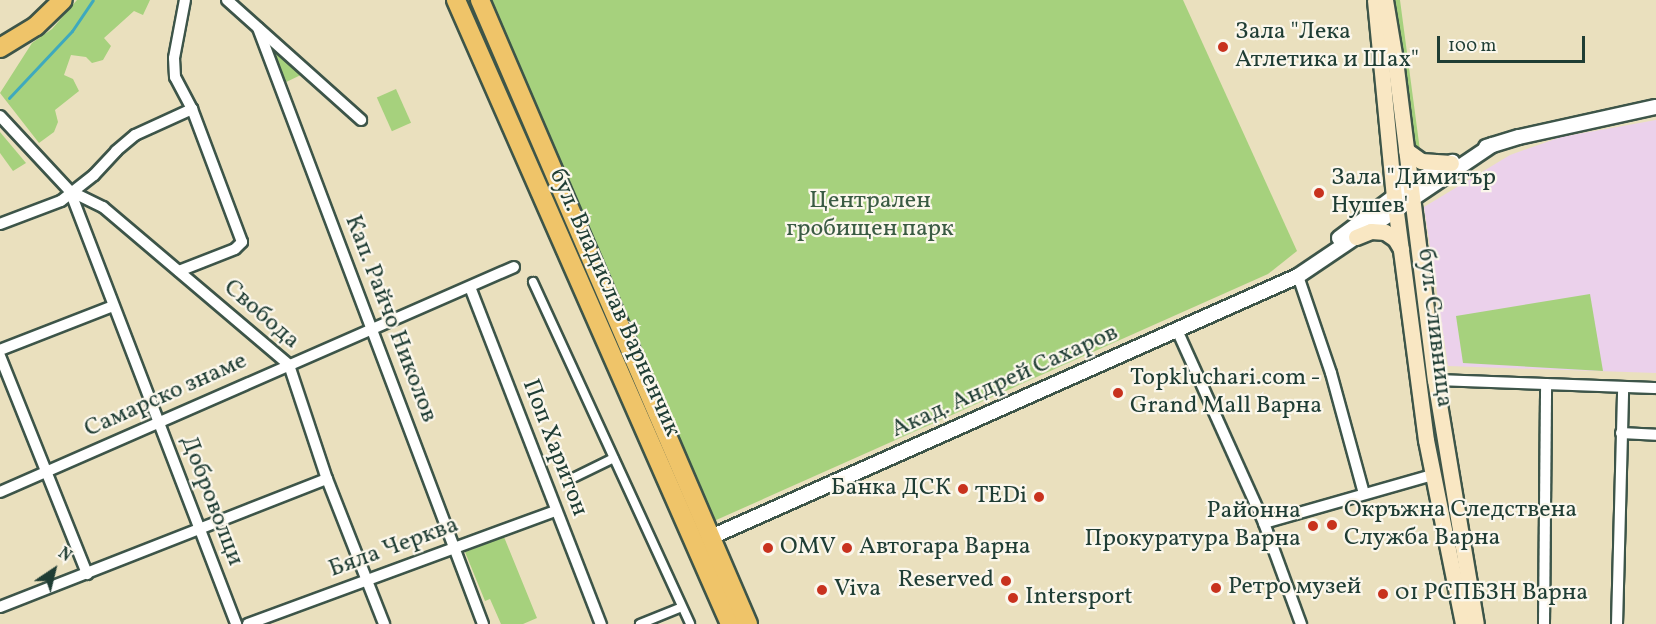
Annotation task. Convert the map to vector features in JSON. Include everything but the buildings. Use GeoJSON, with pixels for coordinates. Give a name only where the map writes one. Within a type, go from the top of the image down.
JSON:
{"type":"FeatureCollection","features":[{"type":"Feature","properties":{"kind":"main road"},"geometry":{"type":"LineString","coordinates":[[0,48],[36,26],[63,0]]}},
{"type":"Feature","properties":{"kind":"main road","name":"бул. Владислав Варненчик"},"geometry":{"type":"LineString","coordinates":[[456,0],[730,624]]}},
{"type":"Feature","properties":{"kind":"main road","name":"бул. Владислав Варненчик"},"geometry":{"type":"LineString","coordinates":[[480,0],[747,624]]}},
{"type":"Feature","properties":{"kind":"main road","name":"бул. Сливница"},"geometry":{"type":"LineString","coordinates":[[1375,0],[1395,205],[1432,475],[1453,535],[1476,624]]}},
{"type":"Feature","properties":{"kind":"main road","name":"бул. Сливница"},"geometry":{"type":"LineString","coordinates":[[1385,0],[1412,191],[1463,624]]}},
{"type":"Feature","properties":{"kind":"main road"},"geometry":{"type":"LineString","coordinates":[[1406,150],[1421,161],[1451,163]]}},
{"type":"Feature","properties":{"kind":"main road"},"geometry":{"type":"LineString","coordinates":[[1356,237],[1371,231],[1385,232],[1395,239],[1401,249]]}},
{"type":"Feature","properties":{"kind":"street"},"geometry":{"type":"LineString","coordinates":[[179,271],[235,249],[242,242],[192,108],[175,76],[173,67],[185,0]]}},
{"type":"Feature","properties":{"kind":"street"},"geometry":{"type":"LineString","coordinates":[[227,0],[361,120]]}},
{"type":"Feature","properties":{"kind":"street","name":"Кап. Райчо Николов"},"geometry":{"type":"LineString","coordinates":[[258,28],[483,624]]}},
{"type":"Feature","properties":{"kind":"street","name":"Акад. Андрей Сахаров"},"geometry":{"type":"LineString","coordinates":[[711,537],[1298,276],[1356,237],[1412,191],[1451,163],[1492,145],[1656,107]]}},
{"type":"Feature","properties":{"kind":"street"},"geometry":{"type":"LineString","coordinates":[[0,224],[61,201],[70,191],[94,175],[116,151],[135,135],[192,108]]}},
{"type":"Feature","properties":{"kind":"street","name":"Свобода"},"geometry":{"type":"LineString","coordinates":[[2,118],[70,191],[103,207],[289,366],[327,479],[384,624]]}},
{"type":"Feature","properties":{"kind":"street","name":"Акад. Андрей Сахаров"},"geometry":{"type":"LineString","coordinates":[[1412,191],[1492,145]]}},
{"type":"Feature","properties":{"kind":"street","name":"Доброволци"},"geometry":{"type":"LineString","coordinates":[[70,191],[112,306],[201,529],[236,624]]}},
{"type":"Feature","properties":{"kind":"street","name":"Акад. Андрей Сахаров"},"geometry":{"type":"LineString","coordinates":[[1315,263],[1328,246],[1395,205]]}},
{"type":"Feature","properties":{"kind":"street","name":"Самарско знаме"},"geometry":{"type":"LineString","coordinates":[[0,492],[513,267]]}},
{"type":"Feature","properties":{"kind":"street"},"geometry":{"type":"LineString","coordinates":[[1298,276],[1331,373],[1364,494]]}},
{"type":"Feature","properties":{"kind":"street"},"geometry":{"type":"LineString","coordinates":[[533,282],[690,624]]}},
{"type":"Feature","properties":{"kind":"street","name":"Поп Харитон"},"geometry":{"type":"LineString","coordinates":[[470,287],[555,511],[601,624]]}},
{"type":"Feature","properties":{"kind":"street"},"geometry":{"type":"LineString","coordinates":[[0,350],[112,306]]}},
{"type":"Feature","properties":{"kind":"street"},"geometry":{"type":"LineString","coordinates":[[1177,330],[1264,523],[1301,624]]}},
{"type":"Feature","properties":{"kind":"street"},"geometry":{"type":"LineString","coordinates":[[0,356],[87,574]]}},
{"type":"Feature","properties":{"kind":"street"},"geometry":{"type":"LineString","coordinates":[[1435,380],[1656,388]]}},
{"type":"Feature","properties":{"kind":"street"},"geometry":{"type":"LineString","coordinates":[[1544,624],[1546,384]]}},
{"type":"Feature","properties":{"kind":"street"},"geometry":{"type":"LineString","coordinates":[[1617,624],[1623,387]]}},
{"type":"Feature","properties":{"kind":"street"},"geometry":{"type":"LineString","coordinates":[[1621,433],[1656,435]]}},
{"type":"Feature","properties":{"kind":"street"},"geometry":{"type":"LineString","coordinates":[[575,477],[614,458]]}},
{"type":"Feature","properties":{"kind":"street"},"geometry":{"type":"LineString","coordinates":[[1264,523],[1432,475]]}},
{"type":"Feature","properties":{"kind":"street"},"geometry":{"type":"LineString","coordinates":[[0,607],[327,479]]}},
{"type":"Feature","properties":{"kind":"street","name":"Бяла Черква"},"geometry":{"type":"LineString","coordinates":[[248,624],[555,511]]}},
{"type":"Feature","properties":{"kind":"street"},"geometry":{"type":"LineString","coordinates":[[640,624],[682,607]]}},
{"type":"Feature","properties":{"kind":"shaded area"},"geometry":{"type":"Polygon","coordinates":[[[1656,120],[1656,373],[1448,366],[1424,207],[1510,155],[1561,137],[1656,120]]]}},
{"type":"Feature","properties":{"kind":"green space"},"geometry":{"type":"Polygon","coordinates":[[[77,0],[150,0],[143,15],[134,11],[104,38],[111,46],[103,60],[92,63],[86,57],[71,55],[64,75],[73,79],[79,91],[55,110],[58,122],[54,132],[39,143],[0,93],[32,43],[52,29],[77,0]]]}},
{"type":"Feature","properties":{"kind":"green space","name":"Централен гробищен парк"},"geometry":{"type":"Polygon","coordinates":[[[485,0],[1183,0],[1297,251],[1268,274],[714,521],[485,0]]]}},
{"type":"Feature","properties":{"kind":"green space"},"geometry":{"type":"Polygon","coordinates":[[[1390,0],[1400,0],[1421,158],[1411,155],[1395,60],[1403,45],[1396,38],[1390,0]]]}},
{"type":"Feature","properties":{"kind":"green space"},"geometry":{"type":"Polygon","coordinates":[[[258,28],[307,72],[280,85],[258,28]]]}},
{"type":"Feature","properties":{"kind":"green space"},"geometry":{"type":"Polygon","coordinates":[[[396,89],[411,123],[392,131],[377,98],[396,89]]]}},
{"type":"Feature","properties":{"kind":"green space"},"geometry":{"type":"Polygon","coordinates":[[[0,132],[26,163],[13,171],[0,153],[0,132]]]}},
{"type":"Feature","properties":{"kind":"green space"},"geometry":{"type":"Polygon","coordinates":[[[1590,294],[1603,371],[1463,363],[1456,316],[1590,294]]]}},
{"type":"Feature","properties":{"kind":"green space"},"geometry":{"type":"Polygon","coordinates":[[[504,537],[537,618],[523,624],[501,624],[490,599],[485,601],[465,552],[504,537]]]}},
{"type":"Feature","properties":{"kind":"waterway"},"geometry":{"type":"LineString","coordinates":[[9,98],[72,31],[93,0]]}},
{"type":"Feature","properties":{"kind":"place","name":"Зала \"Лека Атлетика и Шах\""},"geometry":{"type":"Point","coordinates":[1223,47]}},
{"type":"Feature","properties":{"kind":"place","name":"Зала \"Димитър Нушев'"},"geometry":{"type":"Point","coordinates":[1319,193]}},
{"type":"Feature","properties":{"kind":"place","name":"Topkluchari.com - Grand Mall Варна"},"geometry":{"type":"Point","coordinates":[1118,393]}},
{"type":"Feature","properties":{"kind":"place","name":"Банка ДСК"},"geometry":{"type":"Point","coordinates":[963,489]}},
{"type":"Feature","properties":{"kind":"place","name":"TEDi"},"geometry":{"type":"Point","coordinates":[1039,497]}},
{"type":"Feature","properties":{"kind":"place","name":"Окръжна Следствена Служба Варна"},"geometry":{"type":"Point","coordinates":[1332,525]}},
{"type":"Feature","properties":{"kind":"place","name":"Районна Прокуратура Варна"},"geometry":{"type":"Point","coordinates":[1313,526]}},
{"type":"Feature","properties":{"kind":"place","name":"OMV"},"geometry":{"type":"Point","coordinates":[768,548]}},
{"type":"Feature","properties":{"kind":"place","name":"Автогара Варна"},"geometry":{"type":"Point","coordinates":[847,548]}},
{"type":"Feature","properties":{"kind":"place","name":"Reserved"},"geometry":{"type":"Point","coordinates":[1006,581]}},
{"type":"Feature","properties":{"kind":"place","name":"Ретро музей"},"geometry":{"type":"Point","coordinates":[1216,588]}},
{"type":"Feature","properties":{"kind":"place","name":"Viva"},"geometry":{"type":"Point","coordinates":[822,590]}},
{"type":"Feature","properties":{"kind":"place","name":"01 РСПБЗН Варна"},"geometry":{"type":"Point","coordinates":[1383,594]}},
{"type":"Feature","properties":{"kind":"place","name":"Intersport"},"geometry":{"type":"Point","coordinates":[1013,598]}}]}
